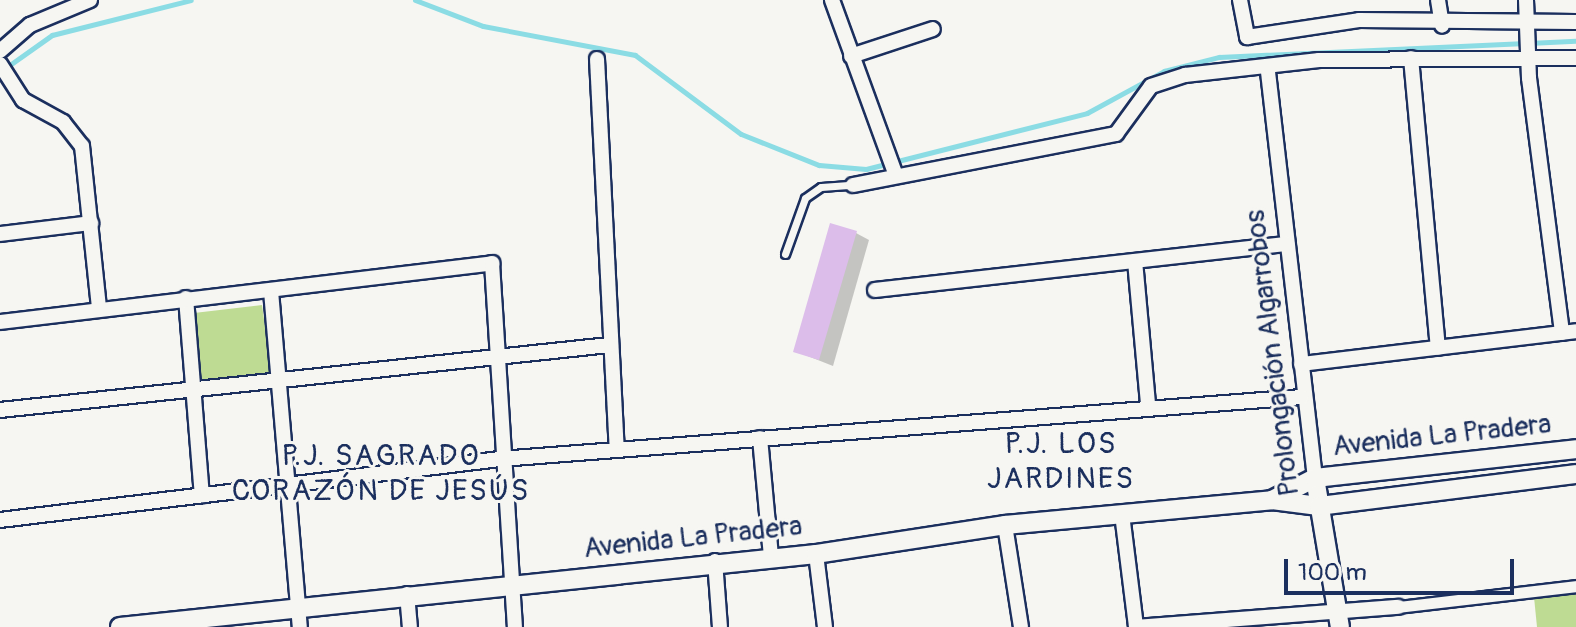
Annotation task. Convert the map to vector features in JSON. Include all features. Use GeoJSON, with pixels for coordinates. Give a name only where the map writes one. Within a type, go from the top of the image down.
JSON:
{"type":"FeatureCollection","features":[{"type":"Feature","properties":{"kind":"street"},"geometry":{"type":"LineString","coordinates":[[0,51],[30,25],[90,0]]}},
{"type":"Feature","properties":{"kind":"street"},"geometry":{"type":"LineString","coordinates":[[832,0],[894,170]]}},
{"type":"Feature","properties":{"kind":"street"},"geometry":{"type":"LineString","coordinates":[[1240,0],[1247,37],[1359,20],[1524,30],[1576,22]]}},
{"type":"Feature","properties":{"kind":"street"},"geometry":{"type":"LineString","coordinates":[[1438,0],[1442,26]]}},
{"type":"Feature","properties":{"kind":"street"},"geometry":{"type":"LineString","coordinates":[[1301,364],[1569,332],[1526,55],[1526,0]]}},
{"type":"Feature","properties":{"kind":"street"},"geometry":{"type":"LineString","coordinates":[[851,56],[933,29]]}},
{"type":"Feature","properties":{"kind":"street"},"geometry":{"type":"LineString","coordinates":[[853,185],[894,170],[1116,134],[1151,86],[1185,75],[1268,72],[1319,60],[1526,55],[1576,58]]}},
{"type":"Feature","properties":{"kind":"street"},"geometry":{"type":"LineString","coordinates":[[1411,58],[1438,348]]}},
{"type":"Feature","properties":{"kind":"street"},"geometry":{"type":"LineString","coordinates":[[597,59],[609,345],[617,449]]}},
{"type":"Feature","properties":{"kind":"street"},"geometry":{"type":"LineString","coordinates":[[1,67],[23,100],[79,139],[99,307]]}},
{"type":"Feature","properties":{"kind":"street","name":"Prolongación Algarrobos"},"geometry":{"type":"LineString","coordinates":[[1268,72],[1301,364],[1302,397],[1339,618]]}},
{"type":"Feature","properties":{"kind":"street"},"geometry":{"type":"LineString","coordinates":[[0,234],[91,223]]}},
{"type":"Feature","properties":{"kind":"street"},"geometry":{"type":"LineString","coordinates":[[875,290],[1287,244]]}},
{"type":"Feature","properties":{"kind":"street"},"geometry":{"type":"LineString","coordinates":[[1135,261],[1148,405]]}},
{"type":"Feature","properties":{"kind":"street"},"geometry":{"type":"LineString","coordinates":[[0,322],[99,307],[271,291],[492,263],[499,357],[500,459],[509,587],[515,627]]}},
{"type":"Feature","properties":{"kind":"street"},"geometry":{"type":"LineString","coordinates":[[271,291],[300,627]]}},
{"type":"Feature","properties":{"kind":"street"},"geometry":{"type":"LineString","coordinates":[[186,298],[202,495]]}},
{"type":"Feature","properties":{"kind":"street"},"geometry":{"type":"LineString","coordinates":[[0,410],[609,345]]}},
{"type":"Feature","properties":{"kind":"street"},"geometry":{"type":"LineString","coordinates":[[0,520],[500,459],[1148,405],[1302,397]]}},
{"type":"Feature","properties":{"kind":"street"},"geometry":{"type":"LineString","coordinates":[[760,438],[771,557]]}},
{"type":"Feature","properties":{"kind":"street","name":"Avenida La Pradera"},"geometry":{"type":"LineString","coordinates":[[1272,500],[1315,478],[1576,449]]}},
{"type":"Feature","properties":{"kind":"street","name":"Avenida La Pradera"},"geometry":{"type":"LineString","coordinates":[[120,627],[297,604],[509,587],[715,561],[816,554],[1005,525],[1272,500],[1319,506],[1576,474]]}},
{"type":"Feature","properties":{"kind":"street"},"geometry":{"type":"LineString","coordinates":[[1122,514],[1136,627],[1339,618],[1398,607],[1576,586]]}},
{"type":"Feature","properties":{"kind":"street"},"geometry":{"type":"LineString","coordinates":[[1005,525],[1021,627]]}},
{"type":"Feature","properties":{"kind":"street"},"geometry":{"type":"LineString","coordinates":[[816,554],[825,627]]}},
{"type":"Feature","properties":{"kind":"street"},"geometry":{"type":"LineString","coordinates":[[715,561],[720,627]]}},
{"type":"Feature","properties":{"kind":"street"},"geometry":{"type":"LineString","coordinates":[[407,594],[410,627]]}},
{"type":"Feature","properties":{"kind":"lane"},"geometry":{"type":"LineString","coordinates":[[785,254],[805,198],[821,187],[853,185]]}},
{"type":"Feature","properties":{"kind":"green space"},"geometry":{"type":"Polygon","coordinates":[[[262,305],[272,377],[201,385],[194,313],[262,305]]]}},
{"type":"Feature","properties":{"kind":"green space"},"geometry":{"type":"Polygon","coordinates":[[[1576,593],[1576,627],[1537,627],[1534,597],[1576,593]]]}},
{"type":"Feature","properties":{"kind":"building"},"geometry":{"type":"Polygon","coordinates":[[[830,223],[857,231],[819,360],[793,352],[830,223]]]}},
{"type":"Feature","properties":{"kind":"waterway"},"geometry":{"type":"LineString","coordinates":[[4,69],[52,35],[191,0]]}},
{"type":"Feature","properties":{"kind":"waterway"},"geometry":{"type":"LineString","coordinates":[[415,0],[483,26],[635,55],[741,134],[819,165],[866,169],[1087,113],[1164,71],[1219,57],[1576,41]]}},
{"type":"Feature","properties":{"kind":"district","name":"P.J. LOS JARDINES"},"geometry":{"type":"Point","coordinates":[1061,461]}},
{"type":"Feature","properties":{"kind":"district","name":"P.J. SAGRADO CORAZÓN DE JESÚS"},"geometry":{"type":"Point","coordinates":[381,473]}}]}
